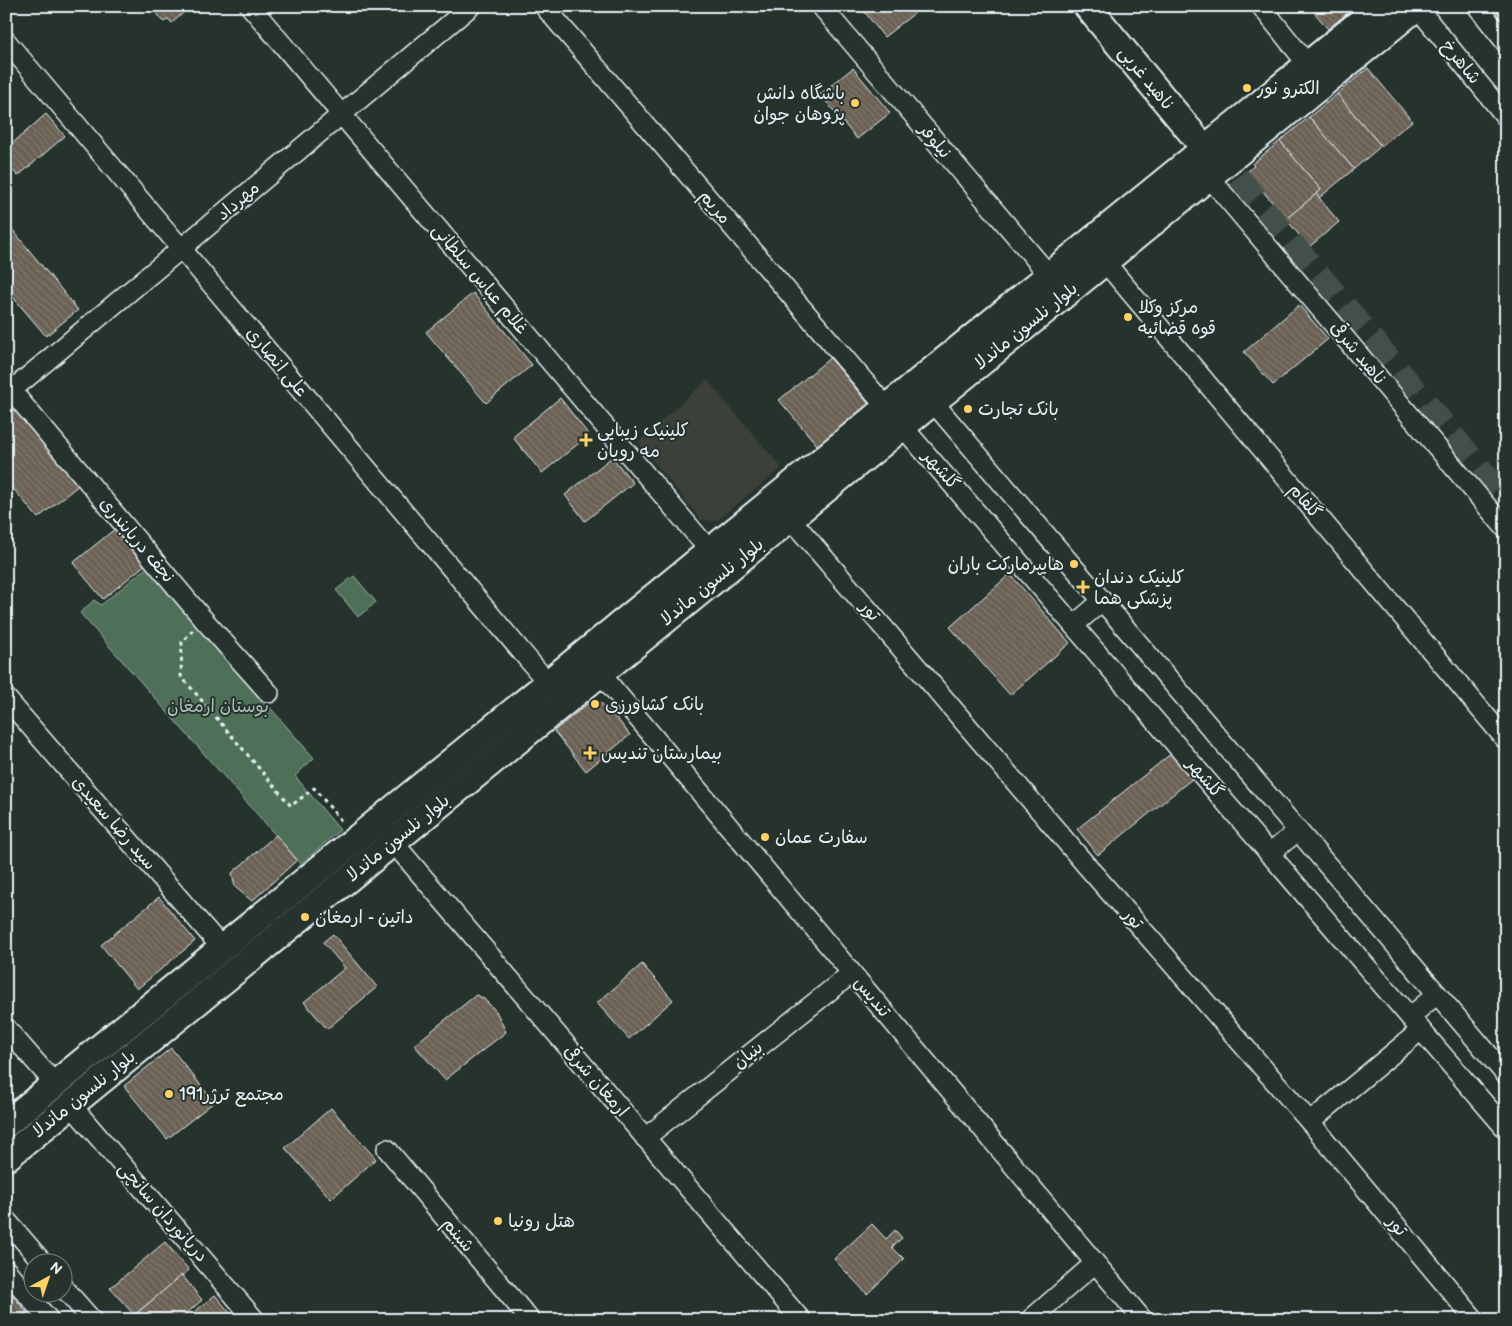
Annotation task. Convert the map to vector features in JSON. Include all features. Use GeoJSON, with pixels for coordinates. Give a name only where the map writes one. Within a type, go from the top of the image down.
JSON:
{"type":"FeatureCollection","features":[{"type":"Feature","properties":{"kind":"main road","name":"ناهید غربی"},"geometry":{"type":"LineString","coordinates":[[1087,6],[1205,149]]}},
{"type":"Feature","properties":{"kind":"main road","name":"بلوار نلسون ماندلا"},"geometry":{"type":"LineString","coordinates":[[6,1158],[790,518],[895,417],[1049,275],[1380,6]]}},
{"type":"Feature","properties":{"kind":"main road","name":"بلوار نلسون ماندلا"},"geometry":{"type":"LineString","coordinates":[[6,1124],[710,551],[895,417],[933,402],[1418,7]]}},
{"type":"Feature","properties":{"kind":"street","name":"غلام عباس سلطانی"},"geometry":{"type":"LineString","coordinates":[[250,6],[710,551]]}},
{"type":"Feature","properties":{"kind":"street","name":"مهرداد"},"geometry":{"type":"LineString","coordinates":[[8,390],[471,6]]}},
{"type":"Feature","properties":{"kind":"street","name":"مریم"},"geometry":{"type":"LineString","coordinates":[[544,6],[895,417]]}},
{"type":"Feature","properties":{"kind":"street","name":"نیلوفر"},"geometry":{"type":"LineString","coordinates":[[821,6],[1049,275]]}},
{"type":"Feature","properties":{"kind":"street"},"geometry":{"type":"LineString","coordinates":[[1262,6],[1308,65]]}},
{"type":"Feature","properties":{"kind":"street"},"geometry":{"type":"LineString","coordinates":[[1477,6],[1506,43]]}},
{"type":"Feature","properties":{"kind":"street","name":"شاهرخ"},"geometry":{"type":"LineString","coordinates":[[1418,7],[1506,117]]}},
{"type":"Feature","properties":{"kind":"street","name":"علی انصاری"},"geometry":{"type":"LineString","coordinates":[[6,41],[548,684]]}},
{"type":"Feature","properties":{"kind":"street","name":"ناهید شرقی"},"geometry":{"type":"LineString","coordinates":[[1209,177],[1506,529]]}},
{"type":"Feature","properties":{"kind":"street","name":"گلفام"},"geometry":{"type":"LineString","coordinates":[[1105,262],[1506,740]]}},
{"type":"Feature","properties":{"kind":"street","name":"نجف دریابندری"},"geometry":{"type":"LineString","coordinates":[[8,390],[269,694]]}},
{"type":"Feature","properties":{"kind":"street","name":"گلشهر"},"geometry":{"type":"LineString","coordinates":[[933,402],[1506,1075]]}},
{"type":"Feature","properties":{"kind":"street","name":"گلشهر"},"geometry":{"type":"LineString","coordinates":[[895,417],[1506,1130]]}},
{"type":"Feature","properties":{"kind":"street","name":"تور"},"geometry":{"type":"LineString","coordinates":[[790,518],[1086,865],[1310,1122],[1475,1320]]}},
{"type":"Feature","properties":{"kind":"street"},"geometry":{"type":"LineString","coordinates":[[1074,625],[1102,601]]}},
{"type":"Feature","properties":{"kind":"street","name":"تندیس"},"geometry":{"type":"LineString","coordinates":[[600,673],[1143,1320]]}},
{"type":"Feature","properties":{"kind":"street","name":"سید رضا سعیدی"},"geometry":{"type":"LineString","coordinates":[[6,698],[222,948]]}},
{"type":"Feature","properties":{"kind":"street","name":"ارمغان شرقی"},"geometry":{"type":"LineString","coordinates":[[376,823],[801,1320]]}},
{"type":"Feature","properties":{"kind":"street"},"geometry":{"type":"LineString","coordinates":[[1269,854],[1298,831]]}},
{"type":"Feature","properties":{"kind":"street","name":"بنیان"},"geometry":{"type":"LineString","coordinates":[[645,1138],[852,973]]}},
{"type":"Feature","properties":{"kind":"street"},"geometry":{"type":"LineString","coordinates":[[1310,1122],[1416,1024],[1437,994]]}},
{"type":"Feature","properties":{"kind":"street"},"geometry":{"type":"LineString","coordinates":[[6,1028],[55,1084]]}},
{"type":"Feature","properties":{"kind":"street","name":"دریانوردان سانچی"},"geometry":{"type":"LineString","coordinates":[[71,1105],[255,1320]]}},
{"type":"Feature","properties":{"kind":"street","name":"شبنم"},"geometry":{"type":"LineString","coordinates":[[386,1150],[530,1320]]}},
{"type":"Feature","properties":{"kind":"street"},"geometry":{"type":"LineString","coordinates":[[6,1220],[35,1254]]}},
{"type":"Feature","properties":{"kind":"street"},"geometry":{"type":"LineString","coordinates":[[1030,1320],[1096,1263]]}},
{"type":"Feature","properties":{"kind":"street"},"geometry":{"type":"LineString","coordinates":[[6,1270],[49,1320]]}},
{"type":"Feature","properties":{"kind":"street"},"geometry":{"type":"LineString","coordinates":[[72,1297],[92,1320]]}},
{"type":"Feature","properties":{"kind":"path"},"geometry":{"type":"LineString","coordinates":[[204,620],[182,642],[181,676],[291,806],[314,788],[335,813]]}},
{"type":"Feature","properties":{"kind":"shaded area"},"geometry":{"type":"Polygon","coordinates":[[[707,380],[782,468],[716,521],[701,520],[638,442],[707,380]]]}},
{"type":"Feature","properties":{"kind":"green space","name":"بوستان ارمغان"},"geometry":{"type":"Polygon","coordinates":[[[150,565],[269,700],[266,703],[314,758],[295,776],[340,830],[301,864],[80,613],[94,600],[101,605],[150,565]]]}},
{"type":"Feature","properties":{"kind":"green space"},"geometry":{"type":"Polygon","coordinates":[[[354,576],[376,602],[358,617],[336,590],[354,576]]]}},
{"type":"Feature","properties":{"kind":"building"},"geometry":{"type":"Polygon","coordinates":[[[151,6],[191,6],[172,23],[168,19],[164,22],[151,6]]]}},
{"type":"Feature","properties":{"kind":"building"},"geometry":{"type":"Polygon","coordinates":[[[860,6],[918,6],[920,9],[884,37],[860,6]]]}},
{"type":"Feature","properties":{"kind":"building"},"geometry":{"type":"Polygon","coordinates":[[[1319,6],[1347,6],[1351,10],[1328,29],[1314,12],[1319,6]]]}},
{"type":"Feature","properties":{"kind":"building","name":"باشگاه دانش پژوهان جوان"},"geometry":{"type":"Polygon","coordinates":[[[853,68],[890,113],[857,139],[820,94],[853,68]]]}},
{"type":"Feature","properties":{"kind":"building"},"geometry":{"type":"Polygon","coordinates":[[[1368,68],[1412,121],[1381,146],[1337,94],[1368,68]]]}},
{"type":"Feature","properties":{"kind":"building"},"geometry":{"type":"Polygon","coordinates":[[[1337,94],[1381,146],[1354,169],[1309,117],[1337,94]]]}},
{"type":"Feature","properties":{"kind":"building"},"geometry":{"type":"Polygon","coordinates":[[[46,114],[65,136],[18,176],[6,162],[6,149],[46,114]]]}},
{"type":"Feature","properties":{"kind":"building"},"geometry":{"type":"Polygon","coordinates":[[[1309,117],[1354,169],[1319,198],[1316,194],[1321,190],[1280,141],[1309,117]]]}},
{"type":"Feature","properties":{"kind":"building"},"geometry":{"type":"Polygon","coordinates":[[[1280,141],[1321,190],[1286,219],[1247,172],[1254,166],[1252,164],[1280,141]]]}},
{"type":"Feature","properties":{"kind":"building"},"geometry":{"type":"Polygon","coordinates":[[[1316,194],[1339,222],[1309,247],[1286,219],[1316,194]]]}},
{"type":"Feature","properties":{"kind":"building"},"geometry":{"type":"Polygon","coordinates":[[[7,223],[78,310],[46,336],[6,289],[7,223]]]}},
{"type":"Feature","properties":{"kind":"building"},"geometry":{"type":"Polygon","coordinates":[[[473,293],[532,365],[486,403],[426,332],[473,293]]]}},
{"type":"Feature","properties":{"kind":"building"},"geometry":{"type":"Polygon","coordinates":[[[1299,305],[1328,339],[1273,385],[1244,352],[1299,305]]]}},
{"type":"Feature","properties":{"kind":"building"},"geometry":{"type":"Polygon","coordinates":[[[830,358],[873,409],[823,452],[779,400],[830,358]]]}},
{"type":"Feature","properties":{"kind":"building"},"geometry":{"type":"Polygon","coordinates":[[[560,398],[589,435],[542,473],[515,440],[514,436],[560,398]]]}},
{"type":"Feature","properties":{"kind":"building"},"geometry":{"type":"Polygon","coordinates":[[[16,405],[80,484],[38,518],[6,480],[6,413],[16,405]]]}},
{"type":"Feature","properties":{"kind":"building"},"geometry":{"type":"Polygon","coordinates":[[[612,457],[633,483],[585,521],[565,495],[612,457]]]}},
{"type":"Feature","properties":{"kind":"building"},"geometry":{"type":"Polygon","coordinates":[[[116,528],[146,564],[103,599],[73,563],[116,528]]]}},
{"type":"Feature","properties":{"kind":"building"},"geometry":{"type":"Polygon","coordinates":[[[1010,574],[1070,643],[1010,695],[950,627],[1010,574]]]}},
{"type":"Feature","properties":{"kind":"building","name":"بیمارستان تندیس"},"geometry":{"type":"Polygon","coordinates":[[[591,701],[600,702],[630,735],[586,771],[554,731],[591,701]]]}},
{"type":"Feature","properties":{"kind":"building"},"geometry":{"type":"Polygon","coordinates":[[[1177,749],[1198,774],[1098,855],[1077,829],[1177,749]]]}},
{"type":"Feature","properties":{"kind":"building"},"geometry":{"type":"Polygon","coordinates":[[[276,835],[297,860],[252,901],[235,887],[232,873],[276,835]]]}},
{"type":"Feature","properties":{"kind":"building"},"geometry":{"type":"Polygon","coordinates":[[[159,897],[195,941],[137,989],[101,945],[159,897]]]}},
{"type":"Feature","properties":{"kind":"building"},"geometry":{"type":"Polygon","coordinates":[[[333,934],[377,987],[327,1029],[304,1002],[345,968],[323,942],[333,934]]]}},
{"type":"Feature","properties":{"kind":"building"},"geometry":{"type":"Polygon","coordinates":[[[642,964],[673,1000],[629,1039],[597,1003],[642,964]]]}},
{"type":"Feature","properties":{"kind":"building"},"geometry":{"type":"Polygon","coordinates":[[[476,995],[483,998],[496,1011],[506,1032],[445,1080],[414,1045],[476,995]]]}},
{"type":"Feature","properties":{"kind":"building","name":"مجتمع ترژر191"},"geometry":{"type":"Polygon","coordinates":[[[171,1048],[214,1102],[167,1139],[124,1086],[171,1048]]]}},
{"type":"Feature","properties":{"kind":"building"},"geometry":{"type":"Polygon","coordinates":[[[331,1108],[376,1159],[331,1199],[285,1148],[331,1108]]]}},
{"type":"Feature","properties":{"kind":"building"},"geometry":{"type":"Polygon","coordinates":[[[872,1224],[886,1239],[895,1230],[902,1238],[892,1247],[904,1259],[867,1294],[834,1259],[872,1224]]]}},
{"type":"Feature","properties":{"kind":"building"},"geometry":{"type":"Polygon","coordinates":[[[165,1242],[189,1270],[134,1315],[110,1288],[165,1242]]]}},
{"type":"Feature","properties":{"kind":"building"},"geometry":{"type":"Polygon","coordinates":[[[182,1275],[202,1300],[179,1320],[143,1320],[137,1313],[182,1275]]]}},
{"type":"Feature","properties":{"kind":"building"},"geometry":{"type":"Polygon","coordinates":[[[6,1287],[27,1313],[18,1320],[6,1320],[6,1287]]]}},
{"type":"Feature","properties":{"kind":"building"},"geometry":{"type":"Polygon","coordinates":[[[215,1295],[236,1320],[185,1320],[215,1295]]]}},
{"type":"Feature","properties":{"kind":"tunnel"},"geometry":{"type":"LineString","coordinates":[[1502,6],[1506,11]]}},
{"type":"Feature","properties":{"kind":"tunnel"},"geometry":{"type":"LineString","coordinates":[[1209,146],[1506,503]]}},
{"type":"Feature","properties":{"kind":"place","name":"الكترو نور"},"geometry":{"type":"Point","coordinates":[1247,88]}},
{"type":"Feature","properties":{"kind":"place","name":"باشگاه دانش پژوهان جوان"},"geometry":{"type":"Point","coordinates":[855,103]}},
{"type":"Feature","properties":{"kind":"place","name":"مرکز وکلا قوه قضائیه"},"geometry":{"type":"Point","coordinates":[1128,317]}},
{"type":"Feature","properties":{"kind":"place","name":"بانک تجارت"},"geometry":{"type":"Point","coordinates":[968,409]}},
{"type":"Feature","properties":{"kind":"place","name":"کلینیک زیبایی مه رویان"},"geometry":{"type":"Point","coordinates":[586,440]}},
{"type":"Feature","properties":{"kind":"place","name":"هایپرمارکت باران"},"geometry":{"type":"Point","coordinates":[1074,564]}},
{"type":"Feature","properties":{"kind":"place","name":"کلینیک دندان پزشکی هما"},"geometry":{"type":"Point","coordinates":[1083,587]}},
{"type":"Feature","properties":{"kind":"place","name":"بانک کشاورزی"},"geometry":{"type":"Point","coordinates":[595,704]}},
{"type":"Feature","properties":{"kind":"place","name":"بیمارستان تندیس"},"geometry":{"type":"Point","coordinates":[590,753]}},
{"type":"Feature","properties":{"kind":"place","name":"سفارت عمان"},"geometry":{"type":"Point","coordinates":[765,837]}},
{"type":"Feature","properties":{"kind":"place","name":"داتین - ارمغان"},"geometry":{"type":"Point","coordinates":[305,917]}},
{"type":"Feature","properties":{"kind":"place","name":"مجتمع ترژر191"},"geometry":{"type":"Point","coordinates":[169,1094]}},
{"type":"Feature","properties":{"kind":"place","name":"هتل رونیا"},"geometry":{"type":"Point","coordinates":[498,1221]}}]}
